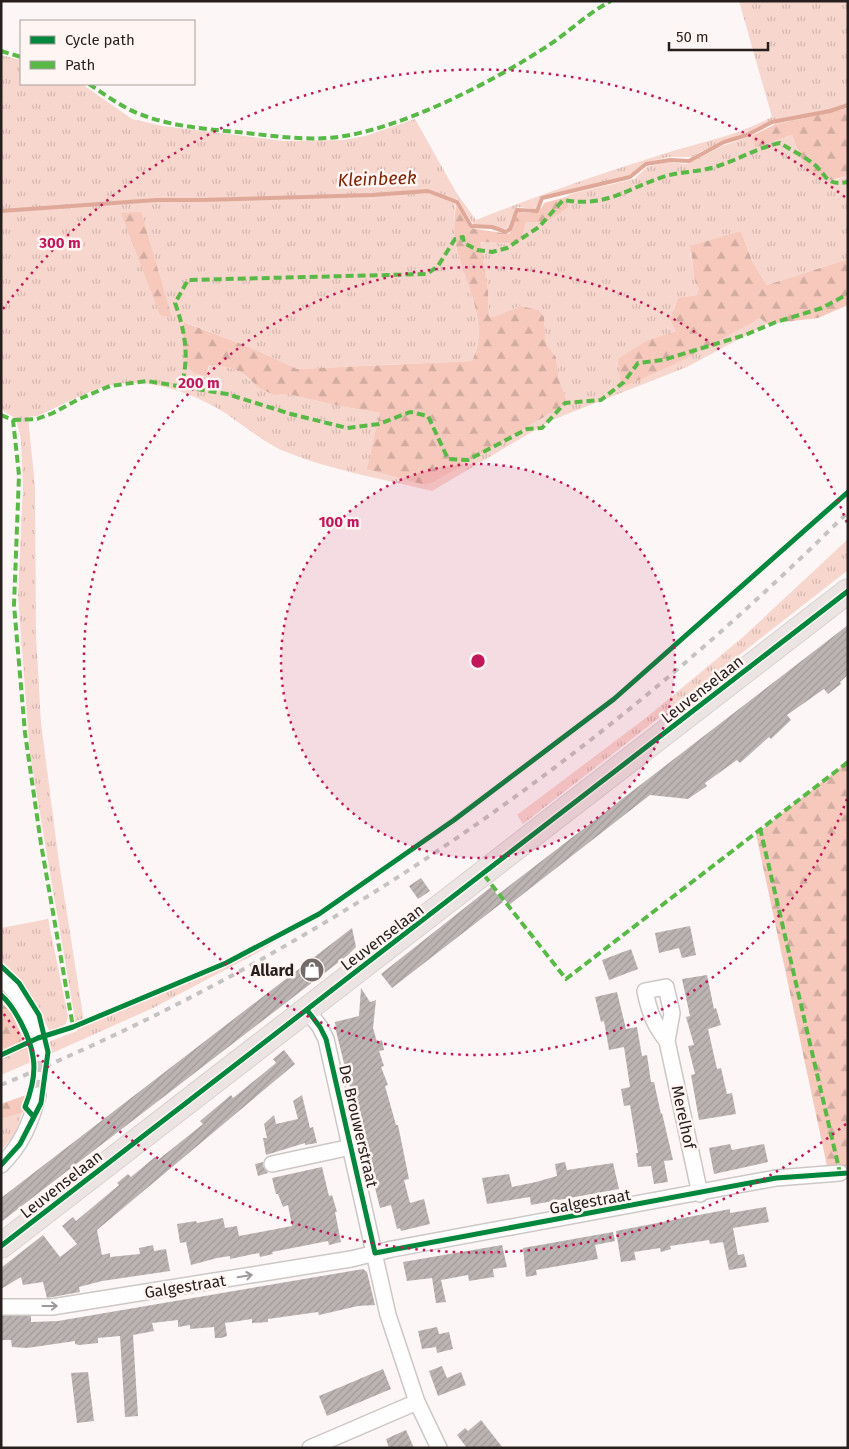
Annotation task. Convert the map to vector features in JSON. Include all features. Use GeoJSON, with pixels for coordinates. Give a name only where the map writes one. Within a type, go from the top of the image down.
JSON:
{"type":"FeatureCollection","features":[{"type":"Feature","properties":{"kind":"main road","name":"Leuvenselaan"},"geometry":{"type":"LineString","coordinates":[[1,1246],[848,591]]}},
{"type":"Feature","properties":{"kind":"street"},"geometry":{"type":"LineString","coordinates":[[1,979],[11,986],[23,1005],[38,1038],[42,1054]]}},
{"type":"Feature","properties":{"kind":"street","name":"De Brouwerstraat"},"geometry":{"type":"LineString","coordinates":[[307,1010],[320,1027],[326,1039],[388,1315],[417,1402],[439,1448]]}},
{"type":"Feature","properties":{"kind":"street","name":"Merelhof"},"geometry":{"type":"LineString","coordinates":[[667,1041],[700,1194]]}},
{"type":"Feature","properties":{"kind":"street"},"geometry":{"type":"LineString","coordinates":[[1,1165],[10,1157],[27,1131],[38,1095]]}},
{"type":"Feature","properties":{"kind":"street","name":"De Brouwerstraat"},"geometry":{"type":"LineString","coordinates":[[272,1164],[351,1146]]}},
{"type":"Feature","properties":{"kind":"street","name":"Galgestraat"},"geometry":{"type":"LineString","coordinates":[[1,1307],[52,1307],[351,1259],[776,1178],[840,1173]]}},
{"type":"Feature","properties":{"kind":"street"},"geometry":{"type":"LineString","coordinates":[[310,1448],[417,1402]]}},
{"type":"Feature","properties":{"kind":"green space"},"geometry":{"type":"Polygon","coordinates":[[[739,1],[848,1],[848,108],[774,125],[773,120],[692,157],[668,157],[645,163],[629,176],[540,198],[535,209],[517,207],[507,229],[474,225],[456,198],[455,241],[477,316],[477,346],[472,361],[297,369],[252,348],[185,322],[208,372],[209,365],[227,367],[241,372],[250,381],[274,395],[288,394],[380,413],[417,483],[425,485],[434,482],[568,403],[559,380],[556,357],[546,344],[544,317],[520,306],[489,317],[488,291],[479,242],[510,244],[524,229],[526,222],[547,222],[569,207],[566,197],[570,194],[634,179],[647,167],[667,162],[687,164],[722,146],[751,136],[755,148],[792,135],[800,155],[836,180],[848,175],[848,259],[767,285],[752,261],[741,231],[690,254],[699,290],[697,295],[678,298],[673,310],[676,331],[648,340],[742,326],[760,318],[767,324],[687,367],[552,420],[432,491],[299,457],[273,446],[217,408],[193,396],[153,385],[126,383],[112,385],[83,395],[38,416],[28,417],[35,487],[36,635],[41,723],[59,863],[84,1022],[125,1008],[226,963],[317,916],[257,953],[153,1008],[50,1054],[48,1042],[77,1031],[30,755],[18,596],[23,487],[21,439],[16,419],[1,409],[1,55],[20,60],[20,85],[83,85],[132,119],[163,126],[284,141],[344,140],[365,136],[415,119],[456,192],[476,220],[614,170],[744,130],[772,117],[739,1]]]}},
{"type":"Feature","properties":{"kind":"green space"},"geometry":{"type":"Polygon","coordinates":[[[848,108],[848,175],[835,179],[824,180],[816,178],[805,165],[792,135],[755,148],[751,136],[774,125],[848,108]]]}},
{"type":"Feature","properties":{"kind":"green space"},"geometry":{"type":"Polygon","coordinates":[[[566,197],[569,207],[547,222],[526,222],[522,238],[517,244],[480,242],[488,291],[489,317],[520,306],[538,310],[544,317],[546,344],[556,357],[559,380],[568,403],[434,482],[425,485],[367,469],[380,413],[288,394],[274,395],[259,388],[241,372],[227,367],[209,365],[206,376],[197,374],[186,363],[183,348],[184,322],[252,348],[297,369],[472,361],[479,331],[477,315],[455,240],[456,205],[470,228],[509,234],[519,212],[534,212],[540,209],[544,203],[566,197]]]}},
{"type":"Feature","properties":{"kind":"green space"},"geometry":{"type":"Polygon","coordinates":[[[141,212],[172,318],[160,315],[121,213],[141,212]]]}},
{"type":"Feature","properties":{"kind":"green space"},"geometry":{"type":"Polygon","coordinates":[[[741,231],[752,261],[767,285],[848,259],[848,305],[818,318],[767,324],[760,318],[681,361],[621,388],[618,359],[648,340],[676,331],[670,319],[678,298],[697,295],[699,289],[695,281],[690,246],[741,231]]]}},
{"type":"Feature","properties":{"kind":"green space"},"geometry":{"type":"Polygon","coordinates":[[[848,539],[848,570],[523,824],[517,815],[647,717],[743,637],[848,539]]]}},
{"type":"Feature","properties":{"kind":"green space"},"geometry":{"type":"Polygon","coordinates":[[[847,762],[848,1166],[827,1166],[756,834],[847,762]]]}},
{"type":"Feature","properties":{"kind":"green space"},"geometry":{"type":"Polygon","coordinates":[[[48,919],[68,1016],[66,1024],[53,1031],[49,1030],[29,992],[18,977],[1,961],[1,928],[48,919]]]}},
{"type":"Feature","properties":{"kind":"green space"},"geometry":{"type":"Polygon","coordinates":[[[1,1002],[12,1014],[28,1049],[1,1060],[1,1002]]]}},
{"type":"Feature","properties":{"kind":"green space"},"geometry":{"type":"Polygon","coordinates":[[[28,1049],[31,1062],[1,1075],[1,1060],[28,1049]]]}},
{"type":"Feature","properties":{"kind":"green space"},"geometry":{"type":"Polygon","coordinates":[[[29,1094],[22,1113],[1,1119],[1,1104],[29,1094]]]}},
{"type":"Feature","properties":{"kind":"green space"},"geometry":{"type":"Polygon","coordinates":[[[22,1113],[15,1134],[1,1151],[1,1119],[22,1113]]]}},
{"type":"Feature","properties":{"kind":"building"},"geometry":{"type":"Polygon","coordinates":[[[848,625],[848,675],[840,682],[841,684],[828,694],[824,689],[787,715],[791,720],[771,739],[769,737],[740,763],[737,760],[705,783],[707,786],[688,799],[650,795],[509,905],[500,893],[848,625]]]}},
{"type":"Feature","properties":{"kind":"building"},"geometry":{"type":"Polygon","coordinates":[[[421,878],[430,891],[418,899],[409,886],[421,878]]]}},
{"type":"Feature","properties":{"kind":"building"},"geometry":{"type":"Polygon","coordinates":[[[491,887],[503,902],[392,988],[381,974],[491,887]]]}},
{"type":"Feature","properties":{"kind":"building"},"geometry":{"type":"Polygon","coordinates":[[[690,926],[696,955],[682,958],[679,948],[659,953],[655,933],[690,926]]]}},
{"type":"Feature","properties":{"kind":"building"},"geometry":{"type":"Polygon","coordinates":[[[352,928],[356,947],[348,955],[1,1222],[1,1198],[352,928]]]}},
{"type":"Feature","properties":{"kind":"building"},"geometry":{"type":"Polygon","coordinates":[[[631,949],[638,969],[609,980],[602,960],[631,949]]]}},
{"type":"Feature","properties":{"kind":"building"},"geometry":{"type":"Polygon","coordinates":[[[707,975],[714,1009],[716,1008],[721,1025],[708,1029],[717,1069],[721,1068],[727,1094],[732,1093],[736,1114],[699,1120],[691,1075],[695,1074],[688,1046],[694,1045],[686,1017],[690,1016],[682,979],[707,975]]]}},
{"type":"Feature","properties":{"kind":"building"},"geometry":{"type":"Polygon","coordinates":[[[361,988],[370,1002],[376,1000],[373,1028],[377,1042],[382,1040],[384,1050],[379,1051],[384,1066],[381,1067],[388,1085],[385,1086],[396,1125],[398,1125],[409,1179],[404,1180],[410,1203],[424,1199],[430,1224],[401,1231],[400,1228],[397,1229],[391,1205],[380,1208],[336,1031],[335,1022],[359,1016],[361,988]]]}},
{"type":"Feature","properties":{"kind":"building"},"geometry":{"type":"Polygon","coordinates":[[[617,992],[626,1029],[637,1027],[642,1056],[647,1055],[651,1082],[654,1082],[673,1160],[664,1161],[668,1182],[654,1184],[651,1166],[638,1167],[636,1153],[638,1153],[630,1105],[624,1106],[621,1089],[630,1087],[624,1047],[609,1050],[604,1021],[601,1022],[595,997],[617,992]]]}},
{"type":"Feature","properties":{"kind":"building"},"geometry":{"type":"Polygon","coordinates":[[[284,1050],[295,1064],[97,1230],[102,1255],[110,1253],[110,1257],[140,1254],[139,1248],[153,1245],[154,1251],[166,1249],[170,1271],[102,1281],[79,1287],[80,1292],[47,1298],[43,1282],[23,1285],[21,1277],[1,1289],[1,1268],[43,1235],[60,1257],[77,1244],[62,1226],[73,1217],[76,1221],[119,1185],[117,1183],[128,1174],[131,1177],[155,1157],[158,1160],[203,1124],[200,1121],[231,1095],[233,1098],[276,1063],[273,1059],[284,1050]]]}},
{"type":"Feature","properties":{"kind":"building"},"geometry":{"type":"Polygon","coordinates":[[[302,1095],[310,1128],[313,1127],[317,1143],[305,1145],[305,1143],[266,1155],[263,1138],[267,1138],[264,1124],[274,1115],[276,1124],[298,1119],[293,1101],[302,1095]]]}},
{"type":"Feature","properties":{"kind":"building"},"geometry":{"type":"Polygon","coordinates":[[[730,1144],[732,1150],[764,1144],[768,1162],[714,1174],[709,1148],[730,1144]]]}},
{"type":"Feature","properties":{"kind":"building"},"geometry":{"type":"Polygon","coordinates":[[[263,1162],[263,1166],[268,1173],[258,1176],[255,1164],[263,1162]]]}},
{"type":"Feature","properties":{"kind":"building"},"geometry":{"type":"Polygon","coordinates":[[[565,1162],[567,1170],[613,1163],[619,1189],[531,1205],[530,1197],[487,1204],[482,1178],[509,1174],[512,1187],[557,1176],[555,1164],[565,1162]]]}},
{"type":"Feature","properties":{"kind":"building"},"geometry":{"type":"Polygon","coordinates":[[[322,1167],[329,1196],[332,1195],[337,1212],[335,1212],[341,1242],[329,1245],[328,1241],[272,1252],[273,1254],[260,1257],[259,1253],[230,1259],[230,1256],[191,1265],[186,1242],[180,1243],[177,1224],[196,1221],[197,1223],[223,1218],[225,1228],[237,1226],[239,1236],[292,1226],[288,1205],[283,1207],[278,1194],[276,1194],[272,1178],[322,1167]]]}},
{"type":"Feature","properties":{"kind":"building"},"geometry":{"type":"Polygon","coordinates":[[[766,1207],[769,1222],[733,1228],[738,1255],[744,1254],[747,1267],[729,1270],[723,1242],[710,1244],[709,1240],[670,1246],[671,1249],[661,1252],[660,1248],[634,1252],[636,1260],[621,1262],[616,1231],[730,1209],[730,1213],[766,1207]]]}},
{"type":"Feature","properties":{"kind":"building"},"geometry":{"type":"Polygon","coordinates":[[[613,1232],[615,1241],[595,1245],[598,1259],[536,1270],[537,1275],[526,1277],[523,1248],[613,1232]]]}},
{"type":"Feature","properties":{"kind":"building"},"geometry":{"type":"Polygon","coordinates":[[[502,1245],[507,1267],[493,1269],[494,1277],[469,1281],[468,1275],[441,1280],[446,1302],[436,1303],[432,1278],[407,1281],[403,1262],[502,1245]]]}},
{"type":"Feature","properties":{"kind":"building"},"geometry":{"type":"Polygon","coordinates":[[[363,1269],[367,1272],[375,1305],[358,1306],[319,1315],[318,1312],[268,1319],[268,1322],[252,1323],[252,1319],[225,1323],[227,1336],[221,1338],[215,1338],[214,1327],[190,1329],[190,1325],[178,1327],[178,1320],[152,1323],[154,1331],[133,1335],[138,1416],[125,1417],[120,1336],[98,1338],[98,1343],[79,1345],[75,1344],[75,1341],[27,1348],[12,1347],[11,1340],[1,1340],[1,1316],[31,1316],[31,1322],[58,1321],[363,1269]]]}},
{"type":"Feature","properties":{"kind":"building"},"geometry":{"type":"Polygon","coordinates":[[[437,1327],[439,1334],[449,1332],[453,1349],[437,1353],[436,1347],[422,1349],[418,1331],[437,1327]]]}},
{"type":"Feature","properties":{"kind":"building"},"geometry":{"type":"Polygon","coordinates":[[[442,1366],[447,1378],[461,1372],[466,1385],[438,1396],[429,1371],[442,1366]]]}},
{"type":"Feature","properties":{"kind":"building"},"geometry":{"type":"Polygon","coordinates":[[[383,1369],[391,1389],[327,1416],[319,1396],[383,1369]]]}},
{"type":"Feature","properties":{"kind":"building"},"geometry":{"type":"Polygon","coordinates":[[[88,1372],[94,1421],[77,1423],[71,1373],[88,1372]]]}},
{"type":"Feature","properties":{"kind":"building"},"geometry":{"type":"Polygon","coordinates":[[[481,1420],[503,1448],[467,1448],[457,1435],[465,1428],[468,1431],[481,1420]]]}},
{"type":"Feature","properties":{"kind":"building"},"geometry":{"type":"Polygon","coordinates":[[[406,1430],[414,1448],[389,1448],[386,1439],[406,1430]]]}},
{"type":"Feature","properties":{"kind":"waterway","name":"Kleinbeek"},"geometry":{"type":"LineString","coordinates":[[1,211],[156,200],[372,195],[428,191],[457,202],[471,226],[492,227],[506,232],[510,229],[517,210],[537,211],[542,198],[630,177],[646,164],[670,160],[689,161],[724,142],[747,135],[772,122],[830,111],[848,105]]}},
{"type":"Feature","properties":{"kind":"tunnel"},"geometry":{"type":"LineString","coordinates":[[38,1095],[42,1054]]}},
{"type":"Feature","properties":{"kind":"railway"},"geometry":{"type":"LineString","coordinates":[[1,1085],[119,1033],[233,975],[345,910],[453,841],[558,765],[658,685],[755,601],[848,512]]}},
{"type":"Feature","properties":{"kind":"marked path"},"geometry":{"type":"LineString","coordinates":[[90,85],[131,110],[174,124],[212,130],[293,138],[328,138],[354,134],[383,127],[413,116],[443,104],[472,89],[549,45],[611,1]]}},
{"type":"Feature","properties":{"kind":"marked path"},"geometry":{"type":"LineString","coordinates":[[1,51],[20,57]]}},
{"type":"Feature","properties":{"kind":"marked path"},"geometry":{"type":"LineString","coordinates":[[195,387],[183,379],[186,360],[185,341],[175,303],[188,280],[427,274],[438,266],[455,239],[463,237],[464,243],[477,250],[492,252],[507,248],[539,227],[563,200],[578,202],[605,199],[666,176],[711,168],[780,143],[812,163],[831,182],[848,182]]}},
{"type":"Feature","properties":{"kind":"marked path"},"geometry":{"type":"LineString","coordinates":[[13,420],[37,419],[110,386],[147,381],[227,394],[291,414],[347,428],[379,424],[410,412],[428,416],[448,459],[468,460],[527,429],[542,428],[565,403],[601,400],[624,382],[638,363],[663,360],[745,335],[776,322],[822,308],[848,294]]}},
{"type":"Feature","properties":{"kind":"marked path"},"geometry":{"type":"LineString","coordinates":[[1,415],[13,420],[19,475],[14,605],[25,733],[41,844],[73,1027]]}},
{"type":"Feature","properties":{"kind":"marked path"},"geometry":{"type":"LineString","coordinates":[[484,875],[566,979],[848,762]]}},
{"type":"Feature","properties":{"kind":"marked path"},"geometry":{"type":"LineString","coordinates":[[760,828],[840,1173],[843,1173]]}},
{"type":"Feature","properties":{"kind":"cycle path"},"geometry":{"type":"LineString","coordinates":[[1,1055],[38,1038],[73,1027],[226,963],[319,914],[454,820],[614,699],[848,492]]}},
{"type":"Feature","properties":{"kind":"cycle path"},"geometry":{"type":"LineString","coordinates":[[1,1246],[848,591]]}},
{"type":"Feature","properties":{"kind":"cycle path"},"geometry":{"type":"LineString","coordinates":[[1,966],[19,983],[39,1015],[48,1052],[41,1103],[20,1144],[1,1165]]}},
{"type":"Feature","properties":{"kind":"cycle path"},"geometry":{"type":"LineString","coordinates":[[1,995],[17,1015],[32,1050],[33,1076],[25,1107],[33,1116]]}},
{"type":"Feature","properties":{"kind":"cycle path"},"geometry":{"type":"LineString","coordinates":[[307,1010],[320,1027],[326,1039],[375,1253],[776,1178],[848,1173]]}},
{"type":"Feature","properties":{"kind":"place","name":"Allard"},"geometry":{"type":"Point","coordinates":[312,970]}}]}
